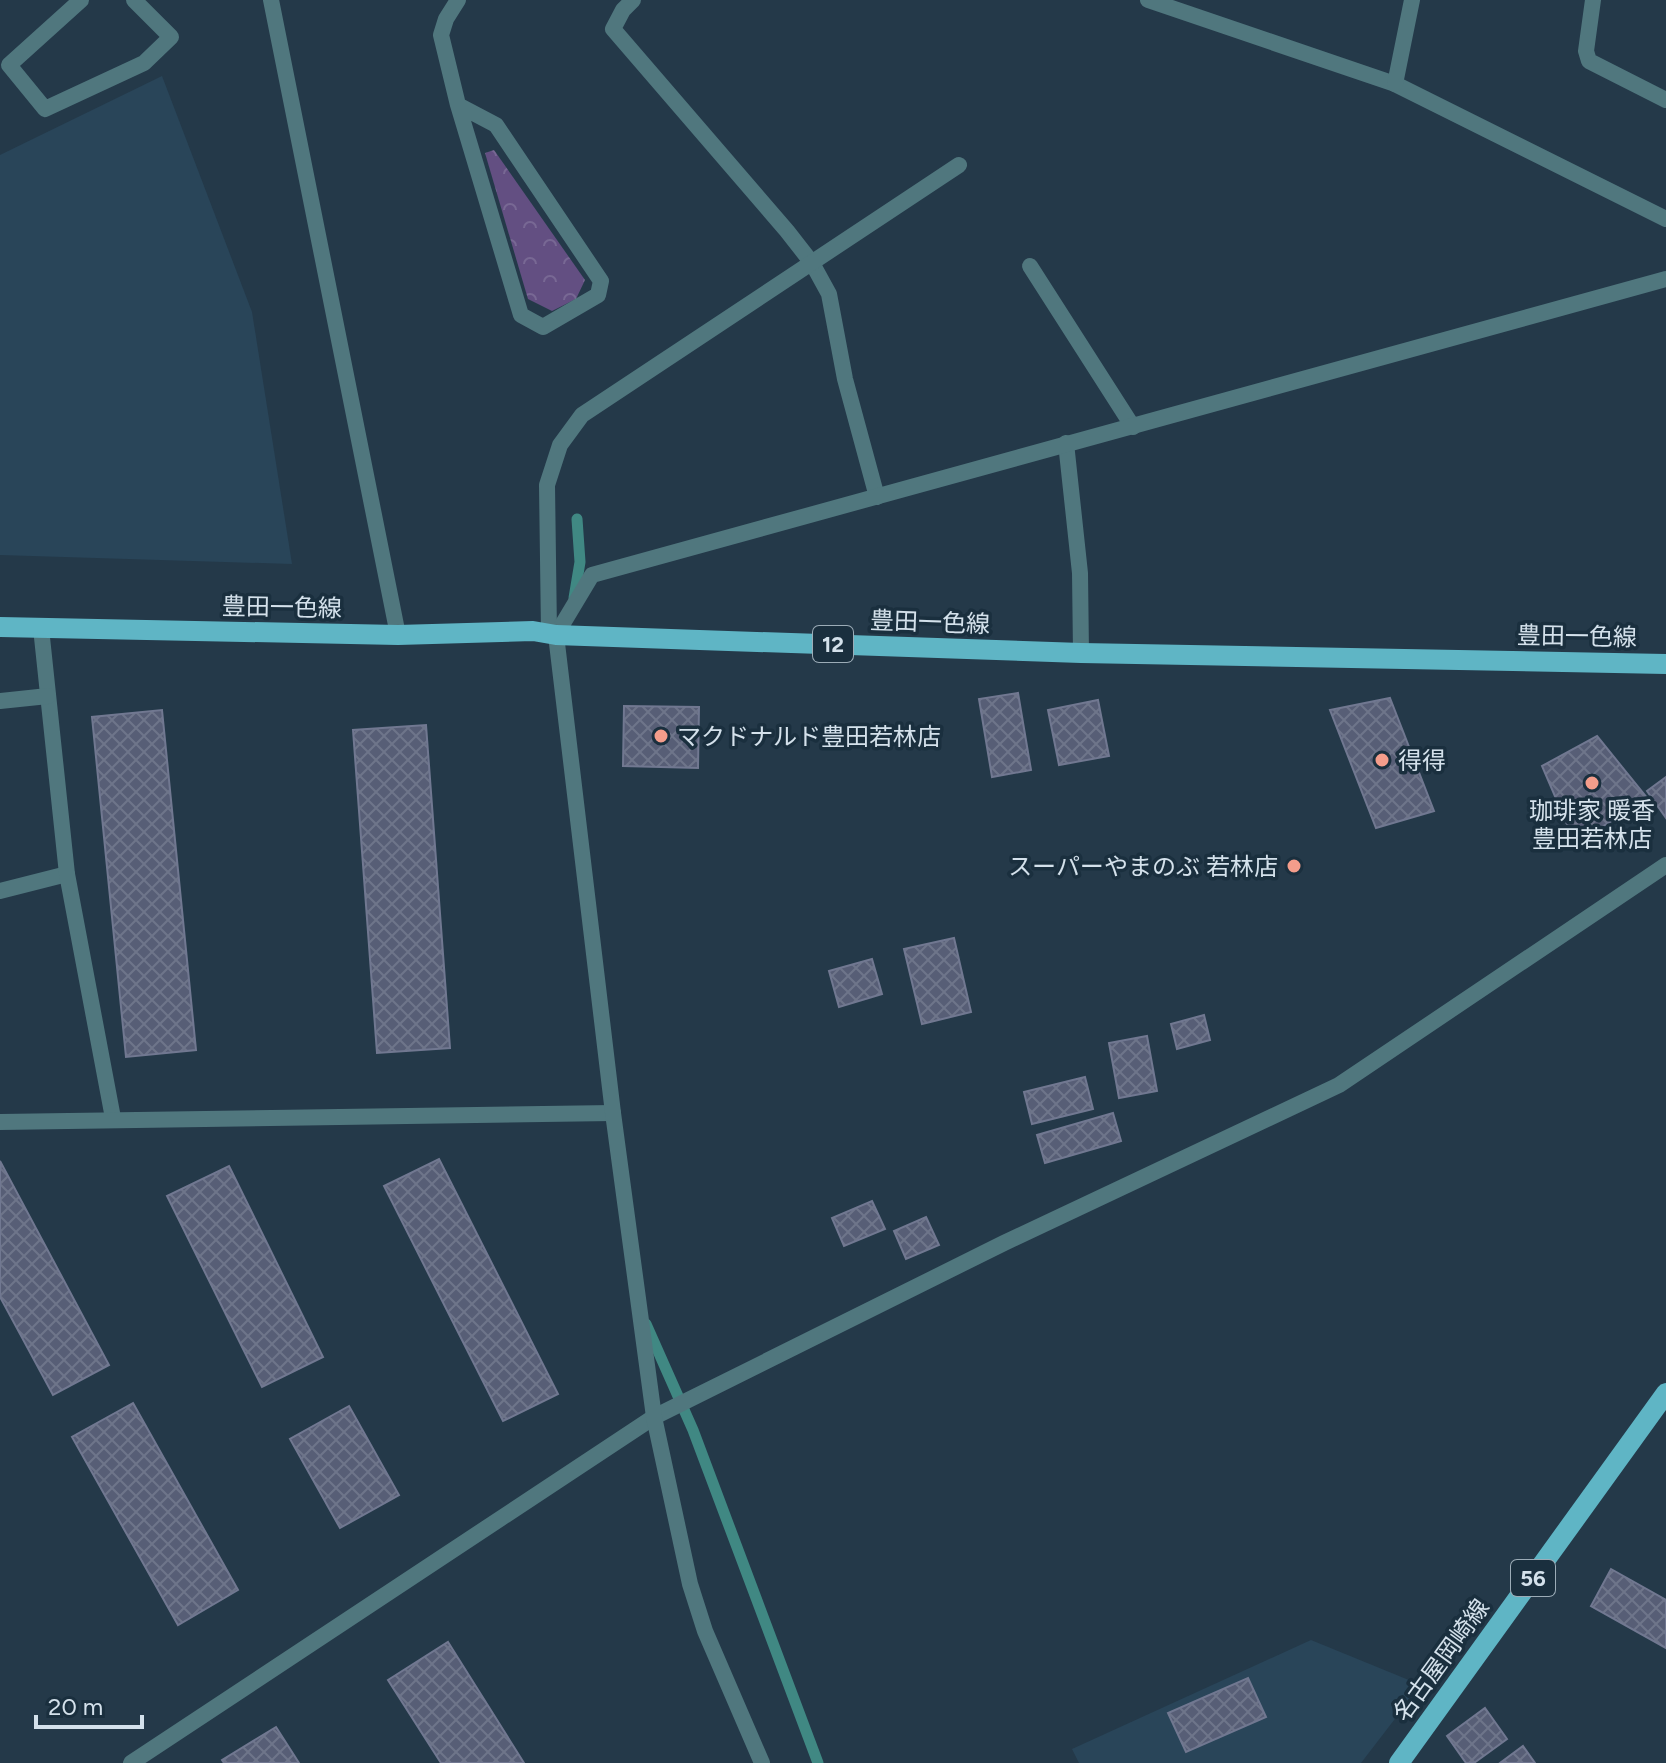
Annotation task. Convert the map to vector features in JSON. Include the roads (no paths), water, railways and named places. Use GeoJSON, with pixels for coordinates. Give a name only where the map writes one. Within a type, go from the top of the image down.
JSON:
{"type":"FeatureCollection","features":[{"type":"Feature","properties":{"kind":"main road","name":"豊田一色線"},"geometry":{"type":"LineString","coordinates":[[0,627],[398,635],[552,634],[1081,653],[1666,664]]}},
{"type":"Feature","properties":{"kind":"main road","name":"名古屋岡崎線"},"geometry":{"type":"LineString","coordinates":[[1399,1763],[1666,1393]]}},
{"type":"Feature","properties":{"kind":"street"},"geometry":{"type":"LineString","coordinates":[[81,0],[9,65],[45,109],[144,63],[171,37],[134,0]]}},
{"type":"Feature","properties":{"kind":"street"},"geometry":{"type":"LineString","coordinates":[[271,0],[398,635]]}},
{"type":"Feature","properties":{"kind":"street"},"geometry":{"type":"LineString","coordinates":[[458,0],[446,19],[441,35],[458,105],[521,315],[543,327],[598,295],[601,281],[496,125],[458,105]]}},
{"type":"Feature","properties":{"kind":"street"},"geometry":{"type":"LineString","coordinates":[[633,0],[623,10],[613,29],[812,263],[829,294],[845,379],[877,497]]}},
{"type":"Feature","properties":{"kind":"street"},"geometry":{"type":"LineString","coordinates":[[1148,0],[1395,84],[1666,219]]}},
{"type":"Feature","properties":{"kind":"street"},"geometry":{"type":"LineString","coordinates":[[1395,84],[1412,0]]}},
{"type":"Feature","properties":{"kind":"street"},"geometry":{"type":"LineString","coordinates":[[1593,0],[1586,51],[1589,61],[1666,100]]}},
{"type":"Feature","properties":{"kind":"street"},"geometry":{"type":"LineString","coordinates":[[762,1763],[705,1631],[690,1584],[654,1417],[552,634],[547,485],[560,445],[582,415],[959,165]]}},
{"type":"Feature","properties":{"kind":"street"},"geometry":{"type":"LineString","coordinates":[[1030,266],[1133,427]]}},
{"type":"Feature","properties":{"kind":"street"},"geometry":{"type":"LineString","coordinates":[[552,634],[592,575],[1666,279]]}},
{"type":"Feature","properties":{"kind":"street"},"geometry":{"type":"LineString","coordinates":[[1066,443],[1080,573],[1081,653]]}},
{"type":"Feature","properties":{"kind":"street"},"geometry":{"type":"LineString","coordinates":[[41,628],[67,874],[113,1118]]}},
{"type":"Feature","properties":{"kind":"street"},"geometry":{"type":"LineString","coordinates":[[0,701],[48,696]]}},
{"type":"Feature","properties":{"kind":"street"},"geometry":{"type":"LineString","coordinates":[[131,1763],[654,1417],[1004,1243],[1339,1085],[1664,872]]}},
{"type":"Feature","properties":{"kind":"street"},"geometry":{"type":"LineString","coordinates":[[0,891],[67,874]]}},
{"type":"Feature","properties":{"kind":"street"},"geometry":{"type":"LineString","coordinates":[[0,1122],[613,1113]]}},
{"type":"Feature","properties":{"kind":"waterway"},"geometry":{"type":"LineString","coordinates":[[574,598],[580,562],[577,519]]}},
{"type":"Feature","properties":{"kind":"waterway"},"geometry":{"type":"LineString","coordinates":[[646,1324],[693,1430],[818,1763]]}},
{"type":"Feature","properties":{"kind":"place","name":"マクドナルド豊田若林店"},"geometry":{"type":"Point","coordinates":[661,736]}},
{"type":"Feature","properties":{"kind":"place","name":"得得"},"geometry":{"type":"Point","coordinates":[1382,760]}},
{"type":"Feature","properties":{"kind":"place","name":"珈琲家 暖香 豊田若林店"},"geometry":{"type":"Point","coordinates":[1592,783]}},
{"type":"Feature","properties":{"kind":"place","name":"スーパーやまのぶ 若林店"},"geometry":{"type":"Point","coordinates":[1294,866]}}]}
